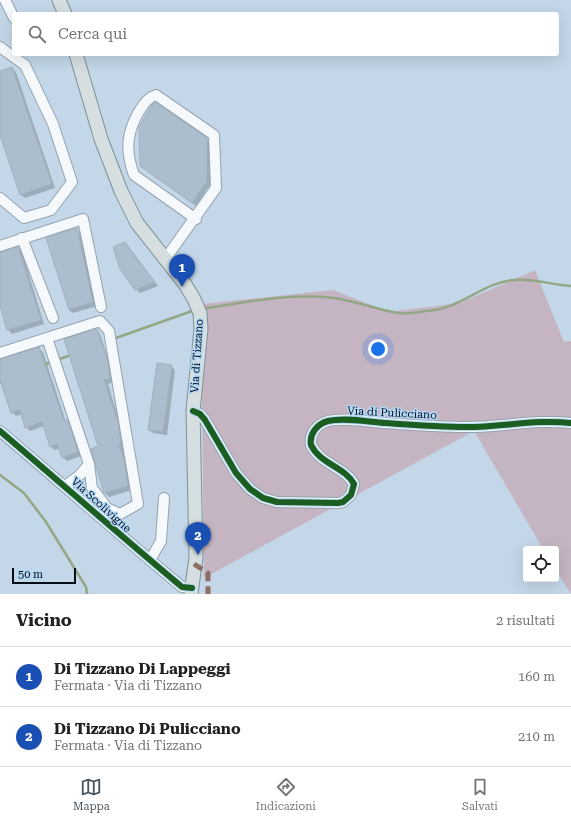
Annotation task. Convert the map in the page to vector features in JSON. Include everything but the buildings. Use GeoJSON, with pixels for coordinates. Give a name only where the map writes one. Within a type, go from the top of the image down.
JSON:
{"type":"FeatureCollection","features":[{"type":"Feature","properties":{"kind":"main road"},"geometry":{"type":"LineString","coordinates":[[60,0],[64,12]]}},
{"type":"Feature","properties":{"kind":"main road","name":"Via di Tizzano"},"geometry":{"type":"LineString","coordinates":[[77,56],[101,138],[121,191],[137,223],[185,284],[198,309],[201,329],[193,411],[196,550],[191,591]]}},
{"type":"Feature","properties":{"kind":"street"},"geometry":{"type":"LineString","coordinates":[[5,0],[12,14]]}},
{"type":"Feature","properties":{"kind":"street"},"geometry":{"type":"LineString","coordinates":[[0,47],[25,66],[53,124],[72,182],[51,210],[24,218],[0,198]]}},
{"type":"Feature","properties":{"kind":"street"},"geometry":{"type":"LineString","coordinates":[[166,258],[196,219],[216,188],[214,135],[156,95],[150,97],[141,107],[129,138],[130,164],[134,175],[196,219]]}},
{"type":"Feature","properties":{"kind":"street"},"geometry":{"type":"LineString","coordinates":[[0,246],[83,220],[102,307]]}},
{"type":"Feature","properties":{"kind":"street"},"geometry":{"type":"LineString","coordinates":[[22,238],[53,318]]}},
{"type":"Feature","properties":{"kind":"street"},"geometry":{"type":"LineString","coordinates":[[0,353],[100,321],[109,331],[138,504],[120,514],[107,508],[92,488],[89,464],[47,338]]}},
{"type":"Feature","properties":{"kind":"street","name":"Via di Pulicciano"},"geometry":{"type":"LineString","coordinates":[[193,411],[200,414],[206,420],[236,473],[257,494],[277,502],[332,504],[347,499],[353,491],[354,484],[348,476],[317,455],[311,446],[312,433],[327,421],[341,420],[405,425],[468,427],[536,422],[571,423]]}},
{"type":"Feature","properties":{"kind":"street","name":"Via Scolivigne"},"geometry":{"type":"LineString","coordinates":[[0,431],[65,486],[104,522],[182,587],[191,591]]}},
{"type":"Feature","properties":{"kind":"street"},"geometry":{"type":"LineString","coordinates":[[65,486],[80,476],[89,464]]}},
{"type":"Feature","properties":{"kind":"street"},"geometry":{"type":"LineString","coordinates":[[150,560],[161,541],[164,498]]}},
{"type":"Feature","properties":{"kind":"shaded area"},"geometry":{"type":"Polygon","coordinates":[[[535,270],[564,342],[571,341],[571,594],[559,576],[559,546],[541,546],[474,431],[204,578],[201,304],[333,290],[389,312],[460,303],[535,270]]]}},
{"type":"Feature","properties":{"kind":"waterway"},"geometry":{"type":"LineString","coordinates":[[202,309],[284,297],[317,297],[342,299],[391,312],[409,313],[450,306],[481,290],[503,282],[514,280],[528,280],[571,286]]}},
{"type":"Feature","properties":{"kind":"waterway"},"geometry":{"type":"LineString","coordinates":[[113,339],[195,310]]}},
{"type":"Feature","properties":{"kind":"waterway"},"geometry":{"type":"LineString","coordinates":[[57,360],[71,355]]}},
{"type":"Feature","properties":{"kind":"waterway"},"geometry":{"type":"LineString","coordinates":[[42,365],[52,362]]}},
{"type":"Feature","properties":{"kind":"waterway"},"geometry":{"type":"LineString","coordinates":[[0,475],[24,493],[46,522],[86,587],[87,594]]}},
{"type":"Feature","properties":{"kind":"marked path"},"geometry":{"type":"LineString","coordinates":[[194,564],[208,573],[208,594]]}},
{"type":"Feature","properties":{"kind":"cycle path"},"geometry":{"type":"LineString","coordinates":[[193,411],[200,414],[205,420],[236,473],[250,489],[263,498],[277,502],[338,503],[343,502],[351,495],[354,484],[350,478],[345,473],[320,457],[311,445],[311,437],[313,433],[317,427],[324,422],[350,420],[448,427],[481,427],[545,422],[571,423]]}},
{"type":"Feature","properties":{"kind":"cycle path"},"geometry":{"type":"LineString","coordinates":[[0,431],[182,587],[192,588]]}},
{"type":"Feature","properties":{"kind":"place","name":"Di Tizzano Di Lappeggi"},"geometry":{"type":"Point","coordinates":[182,287]}},
{"type":"Feature","properties":{"kind":"place","name":"Di Tizzano Di Pulicciano"},"geometry":{"type":"Point","coordinates":[198,555]}}]}
